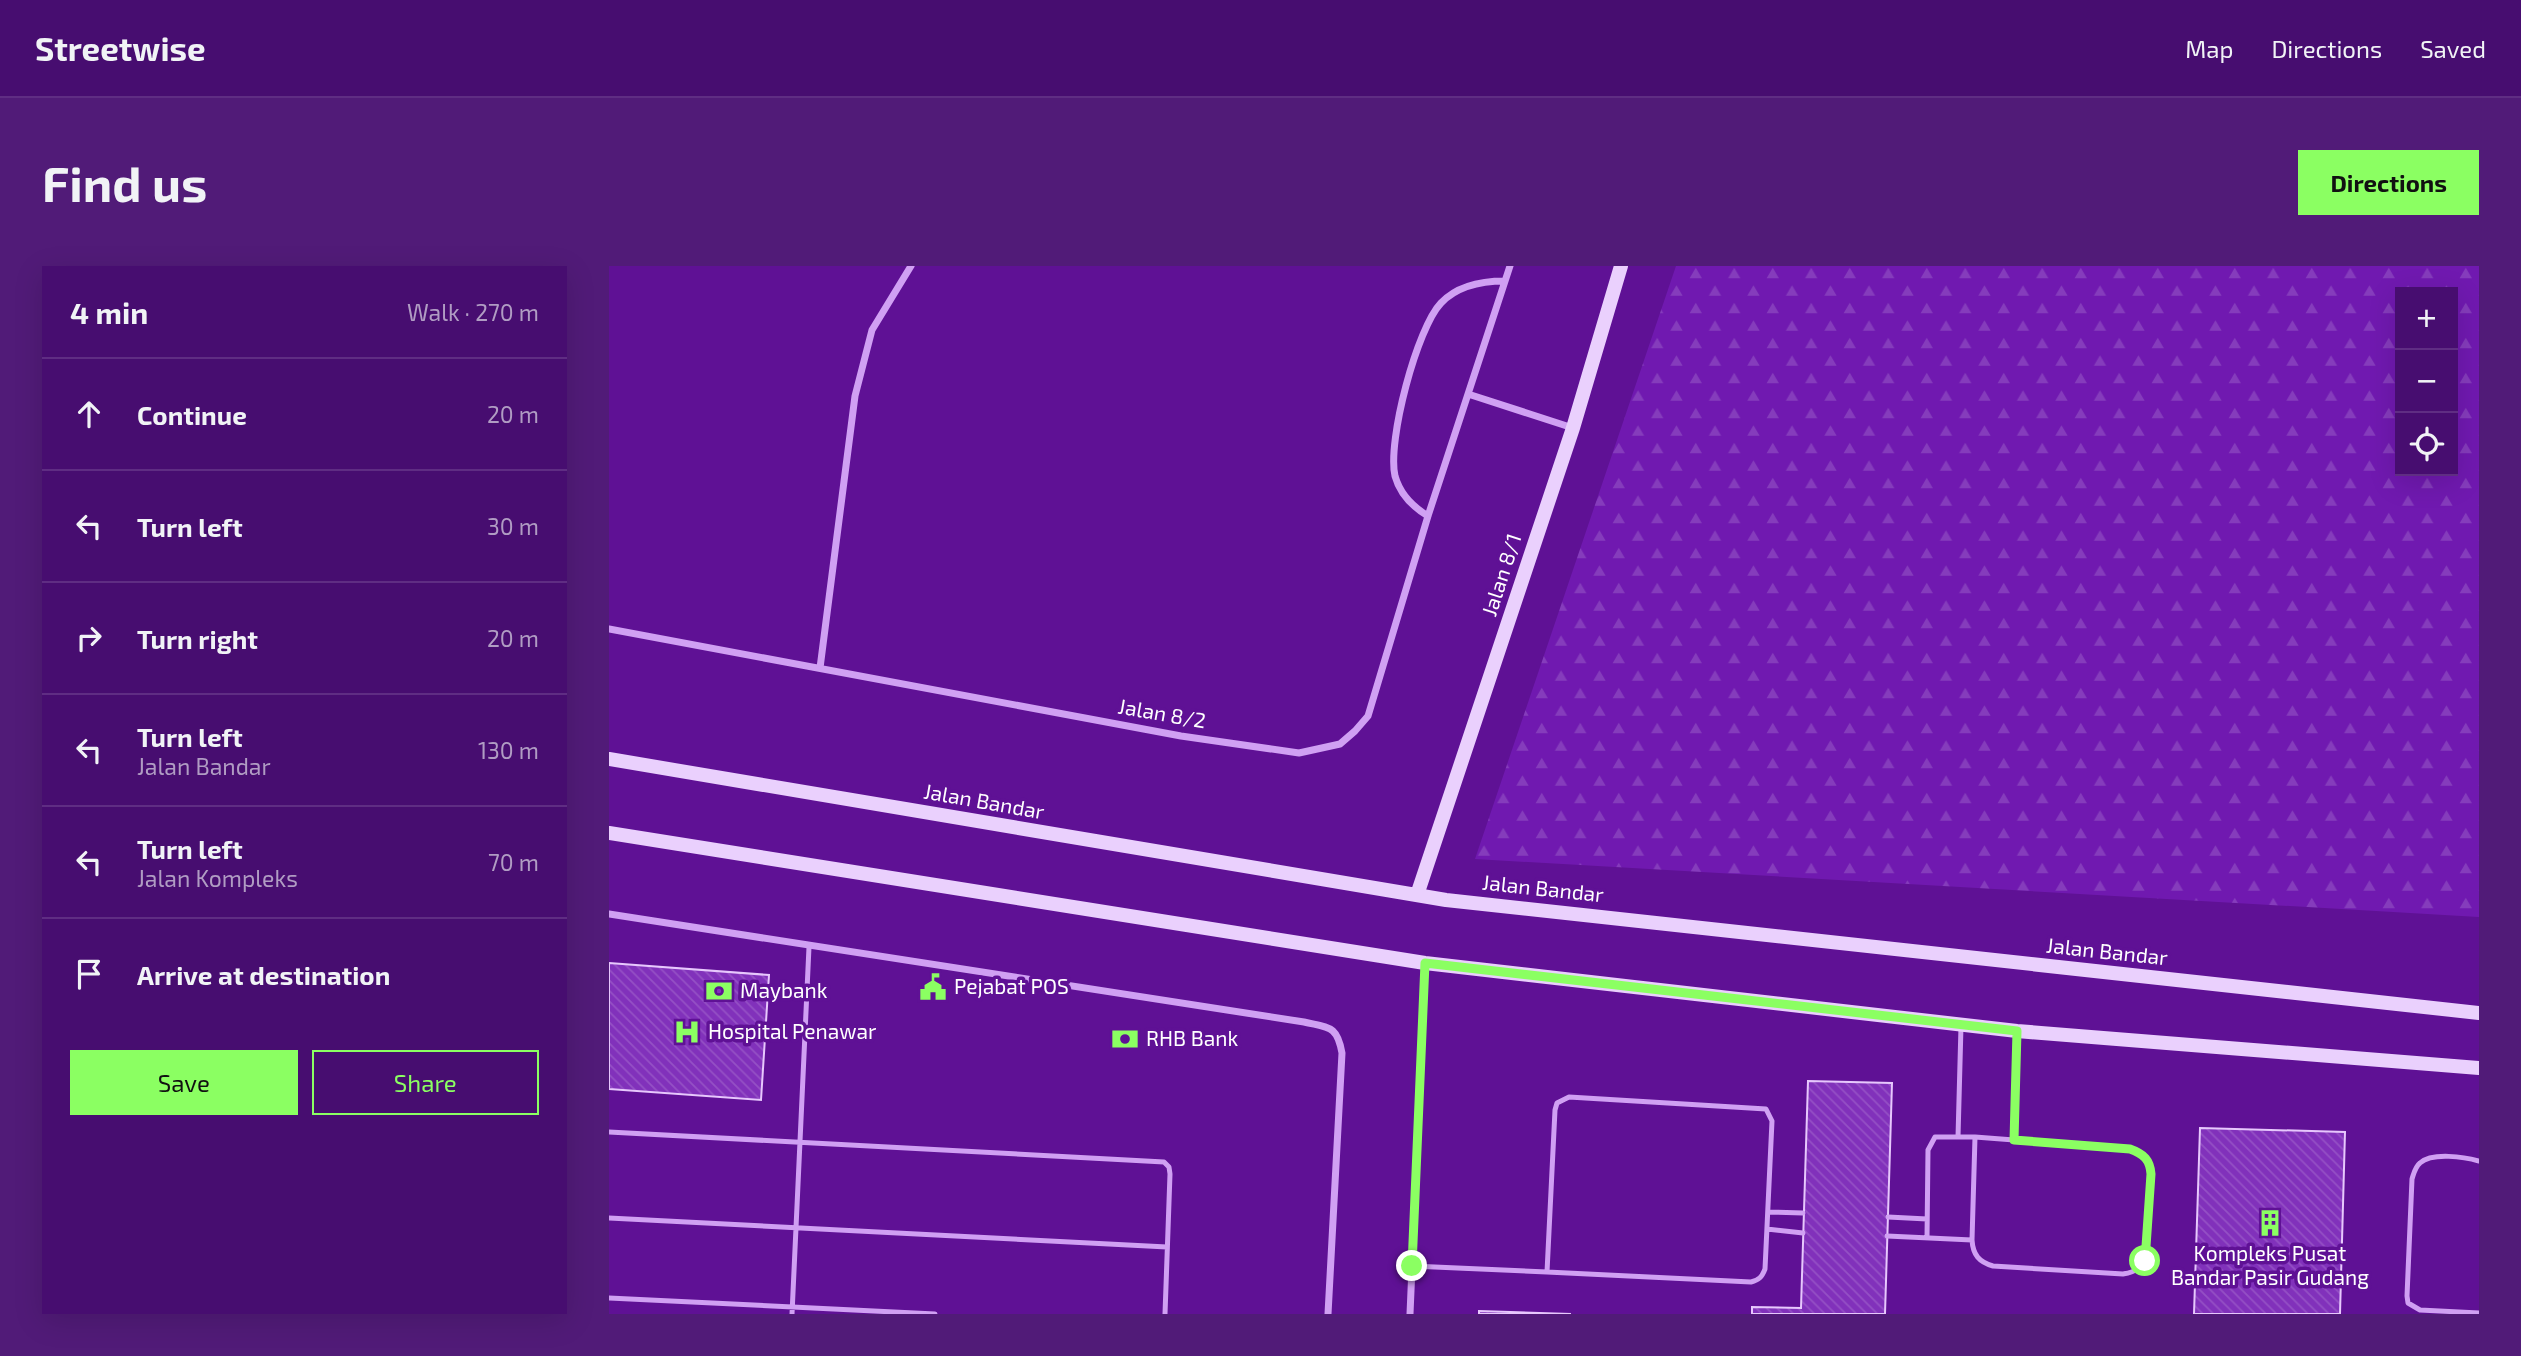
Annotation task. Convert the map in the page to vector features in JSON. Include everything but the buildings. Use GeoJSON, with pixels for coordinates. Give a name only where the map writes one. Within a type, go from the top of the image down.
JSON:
{"type":"FeatureCollection","features":[{"type":"Feature","properties":{"kind":"main road","name":"Jalan 8/1"},"geometry":{"type":"LineString","coordinates":[[1417,895],[1573,428],[1621,266]]}},
{"type":"Feature","properties":{"kind":"main road","name":"Jalan Bandar"},"geometry":{"type":"LineString","coordinates":[[609,759],[1417,895],[2479,1013]]}},
{"type":"Feature","properties":{"kind":"main road"},"geometry":{"type":"LineString","coordinates":[[609,833],[1425,963],[2017,1031],[2479,1068]]}},
{"type":"Feature","properties":{"kind":"street"},"geometry":{"type":"LineString","coordinates":[[821,668],[855,396],[872,330],[911,266]]}},
{"type":"Feature","properties":{"kind":"street","name":"Jalan 8/2"},"geometry":{"type":"LineString","coordinates":[[609,629],[1181,736],[1299,752],[1340,744],[1367,716],[1428,516],[1510,266]]}},
{"type":"Feature","properties":{"kind":"street"},"geometry":{"type":"LineString","coordinates":[[1428,516],[1403,493],[1395,474],[1393,454],[1396,425],[1423,333],[1435,309],[1456,291],[1480,282],[1505,281]]}},
{"type":"Feature","properties":{"kind":"street"},"geometry":{"type":"LineString","coordinates":[[1468,394],[1573,428]]}},
{"type":"Feature","properties":{"kind":"street"},"geometry":{"type":"LineString","coordinates":[[609,914],[1304,1022],[1335,1031],[1339,1036],[1342,1053],[1328,1314]]}},
{"type":"Feature","properties":{"kind":"street"},"geometry":{"type":"LineString","coordinates":[[1410,1314],[1425,963]]}},
{"type":"Feature","properties":{"kind":"lane"},"geometry":{"type":"LineString","coordinates":[[792,1311],[809,947]]}},
{"type":"Feature","properties":{"kind":"lane"},"geometry":{"type":"LineString","coordinates":[[1958,1137],[1961,1023]]}},
{"type":"Feature","properties":{"kind":"lane"},"geometry":{"type":"LineString","coordinates":[[2014,1140],[2017,1031]]}},
{"type":"Feature","properties":{"kind":"lane"},"geometry":{"type":"LineString","coordinates":[[1412,1266],[1751,1282],[1758,1281],[1765,1269],[1768,1212],[1772,1121],[1766,1109],[1569,1097],[1557,1103],[1547,1272]]}},
{"type":"Feature","properties":{"kind":"lane"},"geometry":{"type":"LineString","coordinates":[[609,1132],[1164,1162],[1169,1167],[1170,1174],[1165,1314]]}},
{"type":"Feature","properties":{"kind":"lane"},"geometry":{"type":"LineString","coordinates":[[1927,1238],[1928,1150],[1935,1137],[1975,1137],[2130,1149],[2146,1157],[2150,1165],[2145,1261],[2139,1268],[2123,1274],[1993,1266],[1978,1258],[1973,1251],[1972,1240],[1975,1137]]}},
{"type":"Feature","properties":{"kind":"lane"},"geometry":{"type":"LineString","coordinates":[[2479,1161],[2435,1157],[2420,1163],[2415,1170],[2412,1179],[2407,1296],[2409,1303],[2420,1310],[2479,1313]]}},
{"type":"Feature","properties":{"kind":"lane"},"geometry":{"type":"LineString","coordinates":[[1768,1212],[1804,1213]]}},
{"type":"Feature","properties":{"kind":"lane"},"geometry":{"type":"LineString","coordinates":[[1888,1217],[1927,1219]]}},
{"type":"Feature","properties":{"kind":"lane"},"geometry":{"type":"LineString","coordinates":[[609,1218],[1167,1247]]}},
{"type":"Feature","properties":{"kind":"lane"},"geometry":{"type":"LineString","coordinates":[[1767,1229],[1803,1233]]}},
{"type":"Feature","properties":{"kind":"lane"},"geometry":{"type":"LineString","coordinates":[[1887,1236],[1972,1240]]}},
{"type":"Feature","properties":{"kind":"lane"},"geometry":{"type":"LineString","coordinates":[[609,1298],[792,1311],[935,1314]]}},
{"type":"Feature","properties":{"kind":"green space"},"geometry":{"type":"Polygon","coordinates":[[[1676,266],[2479,266],[2479,917],[1475,859],[1676,266]]]}},
{"type":"Feature","properties":{"kind":"place","name":"Pejabat POS"},"geometry":{"type":"Point","coordinates":[933,987]}},
{"type":"Feature","properties":{"kind":"place","name":"Maybank"},"geometry":{"type":"Point","coordinates":[719,991]}},
{"type":"Feature","properties":{"kind":"place","name":"Hospital Penawar"},"geometry":{"type":"Point","coordinates":[687,1032]}},
{"type":"Feature","properties":{"kind":"place","name":"RHB Bank"},"geometry":{"type":"Point","coordinates":[1125,1039]}},
{"type":"Feature","properties":{"kind":"place","name":"Kompleks Pusat Bandar Pasir Gudang"},"geometry":{"type":"Point","coordinates":[2270,1223]}},
{"type":"Feature","properties":{"kind":"route"},"geometry":{"type":"LineString","coordinates":[[1412,1266],[1425,963],[2017,1031],[2014,1140],[2130,1149],[2146,1157],[2151,1174],[2145,1261]]}}]}
